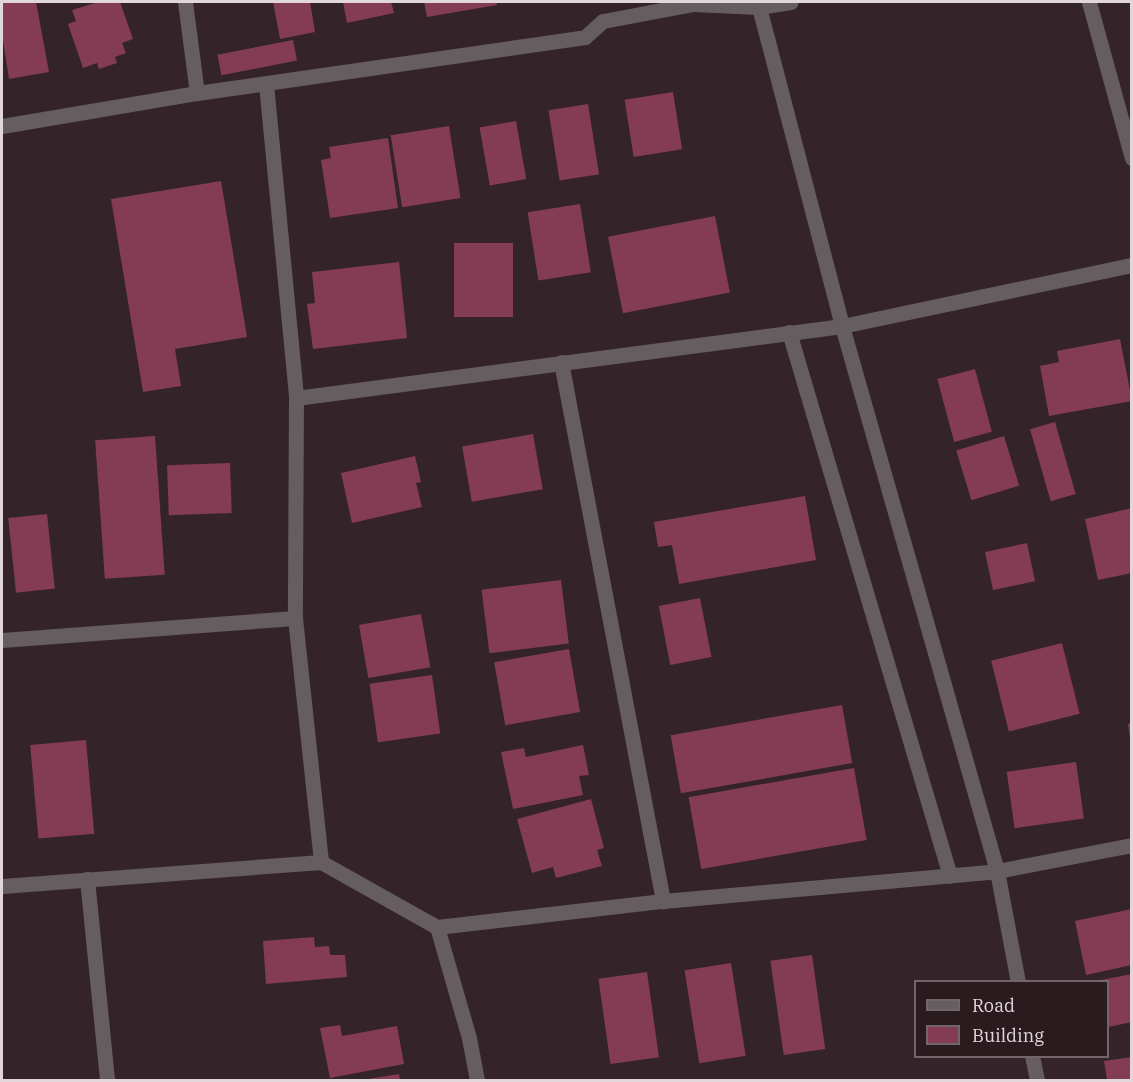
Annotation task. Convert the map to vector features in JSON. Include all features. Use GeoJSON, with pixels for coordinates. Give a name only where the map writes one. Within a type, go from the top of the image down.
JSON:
{"type":"FeatureCollection","features":[{"type":"Feature","properties":{"kind":"street"},"geometry":{"type":"LineString","coordinates":[[185,2],[197,93]]}},
{"type":"Feature","properties":{"kind":"street"},"geometry":{"type":"LineString","coordinates":[[2,126],[197,93],[585,38],[603,21],[693,3],[759,7],[791,2]]}},
{"type":"Feature","properties":{"kind":"street"},"geometry":{"type":"LineString","coordinates":[[1089,2],[1131,158]]}},
{"type":"Feature","properties":{"kind":"street"},"geometry":{"type":"LineString","coordinates":[[759,7],[842,326],[997,872],[1018,980]]}},
{"type":"Feature","properties":{"kind":"street"},"geometry":{"type":"LineString","coordinates":[[266,84],[296,398],[295,618],[321,862]]}},
{"type":"Feature","properties":{"kind":"street"},"geometry":{"type":"LineString","coordinates":[[296,398],[842,326],[1131,265]]}},
{"type":"Feature","properties":{"kind":"street"},"geometry":{"type":"LineString","coordinates":[[789,332],[950,876]]}},
{"type":"Feature","properties":{"kind":"street"},"geometry":{"type":"LineString","coordinates":[[561,362],[663,901]]}},
{"type":"Feature","properties":{"kind":"street"},"geometry":{"type":"LineString","coordinates":[[2,640],[295,618]]}},
{"type":"Feature","properties":{"kind":"street"},"geometry":{"type":"LineString","coordinates":[[2,885],[321,862],[437,927],[663,901],[997,872],[1131,845]]}},
{"type":"Feature","properties":{"kind":"street"},"geometry":{"type":"LineString","coordinates":[[87,879],[107,1080]]}},
{"type":"Feature","properties":{"kind":"street"},"geometry":{"type":"LineString","coordinates":[[437,927],[469,1038],[477,1080]]}},
{"type":"Feature","properties":{"kind":"street"},"geometry":{"type":"LineString","coordinates":[[1032,1058],[1037,1080]]}},
{"type":"Feature","properties":{"kind":"building"},"geometry":{"type":"Polygon","coordinates":[[[2,2],[36,2],[49,72],[9,79],[2,34],[2,2]]]}},
{"type":"Feature","properties":{"kind":"building"},"geometry":{"type":"Polygon","coordinates":[[[98,2],[120,2],[133,39],[122,43],[126,53],[115,57],[117,63],[99,69],[97,63],[83,68],[68,24],[76,21],[72,10],[98,2]]]}},
{"type":"Feature","properties":{"kind":"building"},"geometry":{"type":"Polygon","coordinates":[[[273,2],[310,2],[315,32],[280,39],[273,2]]]}},
{"type":"Feature","properties":{"kind":"building"},"geometry":{"type":"Polygon","coordinates":[[[343,2],[391,2],[394,13],[347,23],[343,2]]]}},
{"type":"Feature","properties":{"kind":"building"},"geometry":{"type":"Polygon","coordinates":[[[424,2],[496,2],[497,5],[427,17],[424,2]]]}},
{"type":"Feature","properties":{"kind":"building"},"geometry":{"type":"Polygon","coordinates":[[[293,40],[297,61],[221,75],[217,55],[293,40]]]}},
{"type":"Feature","properties":{"kind":"building"},"geometry":{"type":"Polygon","coordinates":[[[673,92],[682,149],[634,157],[625,100],[673,92]]]}},
{"type":"Feature","properties":{"kind":"building"},"geometry":{"type":"Polygon","coordinates":[[[588,104],[599,174],[560,180],[548,110],[588,104]]]}},
{"type":"Feature","properties":{"kind":"building"},"geometry":{"type":"Polygon","coordinates":[[[516,121],[526,179],[490,186],[480,127],[516,121]]]}},
{"type":"Feature","properties":{"kind":"building"},"geometry":{"type":"Polygon","coordinates":[[[449,126],[460,198],[402,207],[391,135],[449,126]]]}},
{"type":"Feature","properties":{"kind":"building"},"geometry":{"type":"Polygon","coordinates":[[[388,138],[398,208],[330,218],[321,160],[331,158],[329,147],[388,138]]]}},
{"type":"Feature","properties":{"kind":"building"},"geometry":{"type":"Polygon","coordinates":[[[221,181],[247,337],[175,349],[181,386],[143,392],[111,199],[221,181]]]}},
{"type":"Feature","properties":{"kind":"building"},"geometry":{"type":"Polygon","coordinates":[[[580,204],[591,272],[538,280],[528,212],[580,204]]]}},
{"type":"Feature","properties":{"kind":"building"},"geometry":{"type":"Polygon","coordinates":[[[715,216],[730,293],[623,313],[608,237],[715,216]]]}},
{"type":"Feature","properties":{"kind":"building"},"geometry":{"type":"Polygon","coordinates":[[[454,243],[513,243],[513,317],[454,317],[454,243]]]}},
{"type":"Feature","properties":{"kind":"building"},"geometry":{"type":"Polygon","coordinates":[[[399,262],[407,338],[313,349],[307,304],[315,303],[312,272],[399,262]]]}},
{"type":"Feature","properties":{"kind":"building"},"geometry":{"type":"Polygon","coordinates":[[[1120,339],[1132,401],[1049,416],[1040,366],[1059,362],[1057,351],[1120,339]]]}},
{"type":"Feature","properties":{"kind":"building"},"geometry":{"type":"Polygon","coordinates":[[[975,369],[992,432],[954,442],[937,379],[975,369]]]}},
{"type":"Feature","properties":{"kind":"building"},"geometry":{"type":"Polygon","coordinates":[[[1055,422],[1076,494],[1051,501],[1030,429],[1055,422]]]}},
{"type":"Feature","properties":{"kind":"building"},"geometry":{"type":"Polygon","coordinates":[[[533,434],[543,489],[472,502],[462,447],[533,434]]]}},
{"type":"Feature","properties":{"kind":"building"},"geometry":{"type":"Polygon","coordinates":[[[155,436],[165,575],[105,579],[95,440],[155,436]]]}},
{"type":"Feature","properties":{"kind":"building"},"geometry":{"type":"Polygon","coordinates":[[[1004,436],[1019,486],[971,500],[956,451],[1004,436]]]}},
{"type":"Feature","properties":{"kind":"building"},"geometry":{"type":"Polygon","coordinates":[[[415,456],[421,482],[416,483],[422,507],[352,523],[341,473],[415,456]]]}},
{"type":"Feature","properties":{"kind":"building"},"geometry":{"type":"Polygon","coordinates":[[[230,463],[232,513],[169,515],[167,465],[230,463]]]}},
{"type":"Feature","properties":{"kind":"building"},"geometry":{"type":"Polygon","coordinates":[[[805,496],[816,560],[679,584],[672,545],[658,547],[654,522],[805,496]]]}},
{"type":"Feature","properties":{"kind":"building"},"geometry":{"type":"Polygon","coordinates":[[[1132,508],[1132,573],[1098,580],[1085,519],[1132,508]]]}},
{"type":"Feature","properties":{"kind":"building"},"geometry":{"type":"Polygon","coordinates":[[[47,514],[55,589],[16,593],[8,518],[47,514]]]}},
{"type":"Feature","properties":{"kind":"building"},"geometry":{"type":"Polygon","coordinates":[[[1027,543],[1035,581],[993,590],[985,552],[1027,543]]]}},
{"type":"Feature","properties":{"kind":"building"},"geometry":{"type":"Polygon","coordinates":[[[561,580],[569,644],[489,653],[482,590],[561,580]]]}},
{"type":"Feature","properties":{"kind":"building"},"geometry":{"type":"Polygon","coordinates":[[[700,598],[711,657],[670,665],[659,606],[700,598]]]}},
{"type":"Feature","properties":{"kind":"building"},"geometry":{"type":"Polygon","coordinates":[[[421,614],[430,667],[368,678],[359,625],[421,614]]]}},
{"type":"Feature","properties":{"kind":"building"},"geometry":{"type":"Polygon","coordinates":[[[1062,643],[1080,714],[1009,731],[991,661],[1062,643]]]}},
{"type":"Feature","properties":{"kind":"building"},"geometry":{"type":"Polygon","coordinates":[[[569,649],[580,712],[505,725],[494,662],[569,649]]]}},
{"type":"Feature","properties":{"kind":"building"},"geometry":{"type":"Polygon","coordinates":[[[432,675],[440,733],[378,742],[370,684],[432,675]]]}},
{"type":"Feature","properties":{"kind":"building"},"geometry":{"type":"Polygon","coordinates":[[[842,705],[852,763],[681,793],[671,735],[842,705]]]}},
{"type":"Feature","properties":{"kind":"building"},"geometry":{"type":"Polygon","coordinates":[[[1132,723],[1132,738],[1130,738],[1128,724],[1132,723]]]}},
{"type":"Feature","properties":{"kind":"building"},"geometry":{"type":"Polygon","coordinates":[[[86,740],[94,834],[38,839],[30,745],[86,740]]]}},
{"type":"Feature","properties":{"kind":"building"},"geometry":{"type":"Polygon","coordinates":[[[583,745],[589,775],[579,776],[583,795],[513,809],[501,752],[524,748],[526,757],[583,745]]]}},
{"type":"Feature","properties":{"kind":"building"},"geometry":{"type":"Polygon","coordinates":[[[1076,762],[1084,818],[1015,828],[1007,772],[1076,762]]]}},
{"type":"Feature","properties":{"kind":"building"},"geometry":{"type":"Polygon","coordinates":[[[854,768],[867,840],[701,869],[689,797],[854,768]]]}},
{"type":"Feature","properties":{"kind":"building"},"geometry":{"type":"Polygon","coordinates":[[[591,799],[604,848],[597,850],[602,866],[556,878],[553,867],[532,873],[517,819],[591,799]]]}},
{"type":"Feature","properties":{"kind":"building"},"geometry":{"type":"Polygon","coordinates":[[[1132,909],[1132,965],[1086,975],[1075,921],[1132,909]]]}},
{"type":"Feature","properties":{"kind":"building"},"geometry":{"type":"Polygon","coordinates":[[[314,937],[315,947],[329,946],[330,955],[345,955],[347,977],[266,984],[263,941],[314,937]]]}},
{"type":"Feature","properties":{"kind":"building"},"geometry":{"type":"Polygon","coordinates":[[[812,955],[825,1049],[784,1055],[770,961],[812,955]]]}},
{"type":"Feature","properties":{"kind":"building"},"geometry":{"type":"Polygon","coordinates":[[[731,963],[746,1056],[699,1063],[685,970],[731,963]]]}},
{"type":"Feature","properties":{"kind":"building"},"geometry":{"type":"Polygon","coordinates":[[[647,972],[659,1057],[610,1064],[598,979],[647,972]]]}},
{"type":"Feature","properties":{"kind":"building"},"geometry":{"type":"Polygon","coordinates":[[[1132,974],[1132,1022],[1109,1027],[1109,980],[1101,980],[1132,974]]]}},
{"type":"Feature","properties":{"kind":"building"},"geometry":{"type":"Polygon","coordinates":[[[340,1025],[342,1036],[397,1026],[404,1064],[330,1078],[320,1028],[340,1025]]]}},
{"type":"Feature","properties":{"kind":"building"},"geometry":{"type":"Polygon","coordinates":[[[1132,1057],[1132,1080],[1107,1080],[1104,1061],[1132,1057]]]}},
{"type":"Feature","properties":{"kind":"building"},"geometry":{"type":"Polygon","coordinates":[[[399,1074],[400,1080],[368,1080],[368,1079],[399,1074]]]}}]}
